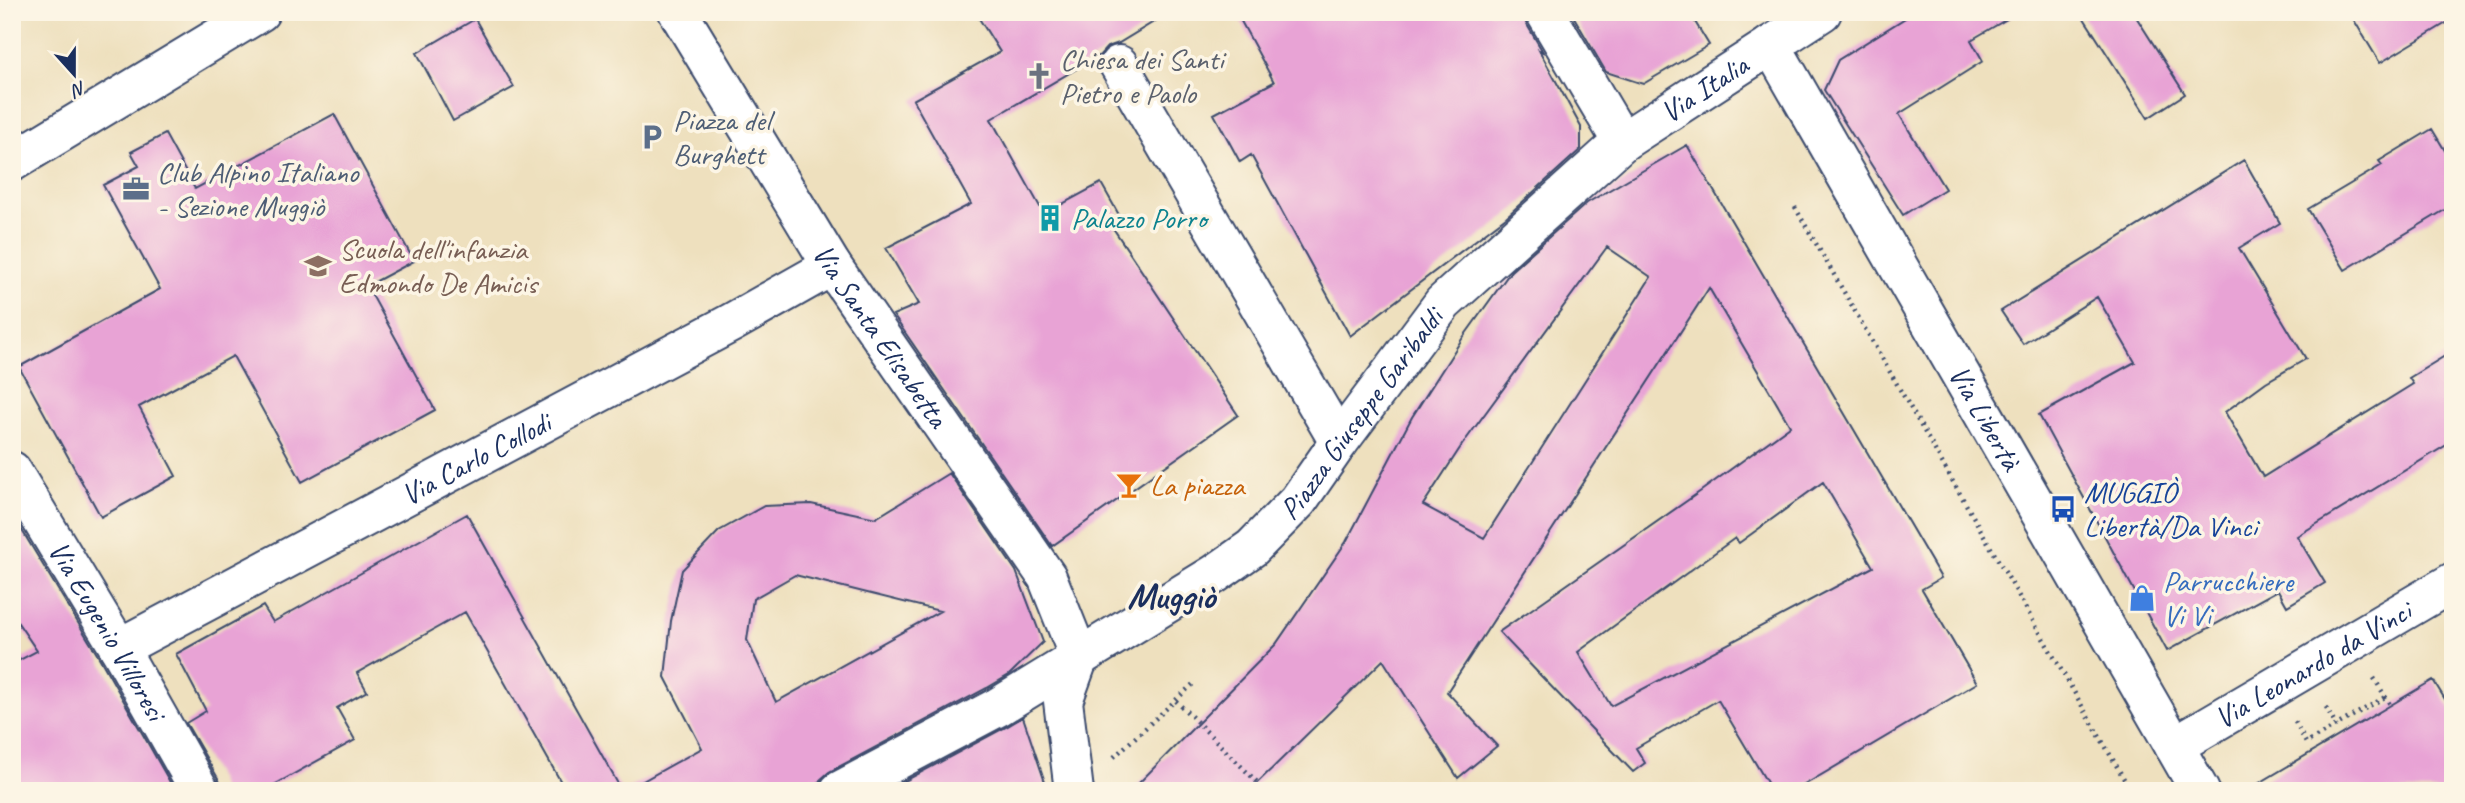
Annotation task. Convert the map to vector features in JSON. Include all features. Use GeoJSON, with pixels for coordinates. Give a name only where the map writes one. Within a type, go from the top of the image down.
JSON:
{"type":"FeatureCollection","features":[{"type":"Feature","properties":{"kind":"street"},"geometry":{"type":"LineString","coordinates":[[12,162],[260,12]]}},
{"type":"Feature","properties":{"kind":"street","name":"Via Santa Elisabetta"},"geometry":{"type":"LineString","coordinates":[[678,12],[832,266],[1047,577],[1079,657]]}},
{"type":"Feature","properties":{"kind":"street"},"geometry":{"type":"LineString","coordinates":[[1545,12],[1622,142]]}},
{"type":"Feature","properties":{"kind":"street","name":"Via Italia"},"geometry":{"type":"LineString","coordinates":[[1622,142],[1822,12]]}},
{"type":"Feature","properties":{"kind":"street","name":"Via Libertà"},"geometry":{"type":"LineString","coordinates":[[1771,45],[2200,791]]}},
{"type":"Feature","properties":{"kind":"street"},"geometry":{"type":"LineString","coordinates":[[1119,65],[1339,442]]}},
{"type":"Feature","properties":{"kind":"street","name":"Piazza Giuseppe Garibaldi"},"geometry":{"type":"LineString","coordinates":[[839,791],[998,706],[1215,574],[1252,548],[1298,501],[1443,303],[1622,142]]}},
{"type":"Feature","properties":{"kind":"street","name":"Via Carlo Collodi"},"geometry":{"type":"LineString","coordinates":[[119,648],[731,323],[832,266]]}},
{"type":"Feature","properties":{"kind":"street","name":"Via Eugenio Villoresi"},"geometry":{"type":"LineString","coordinates":[[12,471],[119,648],[200,791]]}},
{"type":"Feature","properties":{"kind":"street","name":"Via Leonardo da Vinci"},"geometry":{"type":"LineString","coordinates":[[2174,746],[2453,582]]}},
{"type":"Feature","properties":{"kind":"street"},"geometry":{"type":"LineString","coordinates":[[1074,791],[1063,701],[1079,657]]}},
{"type":"Feature","properties":{"kind":"path"},"geometry":{"type":"LineString","coordinates":[[1795,206],[2131,791]]}},
{"type":"Feature","properties":{"kind":"path"},"geometry":{"type":"LineString","coordinates":[[2368,668],[2391,706]]}},
{"type":"Feature","properties":{"kind":"path"},"geometry":{"type":"LineString","coordinates":[[1114,757],[1194,684]]}},
{"type":"Feature","properties":{"kind":"path"},"geometry":{"type":"LineString","coordinates":[[2320,697],[2336,726]]}},
{"type":"Feature","properties":{"kind":"path"},"geometry":{"type":"LineString","coordinates":[[2291,715],[2306,743],[2385,697]]}},
{"type":"Feature","properties":{"kind":"path"},"geometry":{"type":"LineString","coordinates":[[1176,701],[1259,784]]}},
{"type":"Feature","properties":{"kind":"building"},"geometry":{"type":"Polygon","coordinates":[[[975,12],[1170,12],[1119,43],[1107,47],[1100,55],[991,119],[1044,214],[1101,183],[1123,222],[1113,228],[1238,415],[1052,546],[893,315],[919,304],[886,248],[971,204],[913,100],[1000,52],[975,12]]]}},
{"type":"Feature","properties":{"kind":"building"},"geometry":{"type":"Polygon","coordinates":[[[1236,12],[1523,12],[1526,23],[1543,52],[1539,50],[1581,127],[1581,149],[1506,217],[1350,336],[1251,155],[1240,162],[1214,114],[1274,82],[1236,12]]]}},
{"type":"Feature","properties":{"kind":"building"},"geometry":{"type":"Polygon","coordinates":[[[1571,12],[1689,12],[1709,45],[1643,84],[1606,72],[1571,12]]]}},
{"type":"Feature","properties":{"kind":"building"},"geometry":{"type":"Polygon","coordinates":[[[1915,12],[2019,12],[1971,40],[1983,61],[1899,114],[1945,189],[1903,215],[1824,90],[1838,60],[1915,12]]]}},
{"type":"Feature","properties":{"kind":"building"},"geometry":{"type":"Polygon","coordinates":[[[2080,12],[2133,12],[2185,94],[2148,118],[2080,12]]]}},
{"type":"Feature","properties":{"kind":"building"},"geometry":{"type":"Polygon","coordinates":[[[2349,12],[2453,12],[2453,19],[2380,63],[2349,12]]]}},
{"type":"Feature","properties":{"kind":"building"},"geometry":{"type":"Polygon","coordinates":[[[475,19],[514,87],[453,121],[417,53],[475,19]]]}},
{"type":"Feature","properties":{"kind":"building"},"geometry":{"type":"Polygon","coordinates":[[[334,114],[414,261],[367,286],[435,410],[302,482],[233,356],[139,407],[176,476],[101,517],[19,367],[160,289],[103,185],[139,166],[131,152],[165,134],[195,189],[334,114]]]}},
{"type":"Feature","properties":{"kind":"building"},"geometry":{"type":"Polygon","coordinates":[[[2432,129],[2453,164],[2453,205],[2345,270],[2308,209],[2382,165],[2379,161],[2432,129]]]}},
{"type":"Feature","properties":{"kind":"building"},"geometry":{"type":"Polygon","coordinates":[[[1687,145],[1941,578],[1922,589],[1977,683],[1794,791],[1772,791],[1718,700],[1636,748],[1645,763],[1633,772],[1499,632],[1790,426],[1709,288],[1447,692],[1497,746],[1458,778],[1383,660],[1249,791],[1131,791],[1276,644],[1346,542],[1412,417],[1462,339],[1511,271],[1587,203],[1687,145]],[[1607,247],[1462,445],[1423,505],[1484,538],[1651,277],[1607,247]],[[1823,482],[1739,543],[1735,538],[1578,652],[1611,706],[1873,567],[1823,482]]]}},
{"type":"Feature","properties":{"kind":"building"},"geometry":{"type":"Polygon","coordinates":[[[2244,160],[2280,223],[2239,248],[2306,359],[2266,382],[2225,412],[2263,477],[2413,384],[2409,378],[2453,351],[2453,446],[2450,443],[2297,536],[2325,583],[2287,606],[2278,590],[2167,651],[2039,415],[2135,362],[2097,297],[2023,344],[2001,311],[2244,160]]]}},
{"type":"Feature","properties":{"kind":"building"},"geometry":{"type":"Polygon","coordinates":[[[949,473],[1016,571],[1043,642],[1009,675],[829,772],[820,780],[817,791],[625,791],[702,748],[665,677],[671,621],[682,570],[719,531],[764,506],[811,504],[876,518],[949,473]],[[795,575],[753,599],[747,640],[776,702],[940,611],[795,575]]]}},
{"type":"Feature","properties":{"kind":"building"},"geometry":{"type":"Polygon","coordinates":[[[12,514],[100,659],[175,791],[12,791],[12,664],[37,651],[12,614],[12,514]]]}},
{"type":"Feature","properties":{"kind":"building"},"geometry":{"type":"Polygon","coordinates":[[[467,514],[622,791],[566,791],[465,612],[357,673],[367,691],[337,708],[355,740],[263,791],[222,791],[219,780],[186,723],[206,711],[176,654],[263,606],[273,622],[467,514]]]}},
{"type":"Feature","properties":{"kind":"building"},"geometry":{"type":"Polygon","coordinates":[[[2433,680],[2453,712],[2453,791],[2246,791],[2433,680]]]}},
{"type":"Feature","properties":{"kind":"building"},"geometry":{"type":"Polygon","coordinates":[[[1023,717],[1048,791],[886,791],[1008,726],[1023,717]]]}},
{"type":"Feature","properties":{"kind":"place","name":"Chiesa dei Santi Pietro e Paolo"},"geometry":{"type":"Point","coordinates":[1039,76]}},
{"type":"Feature","properties":{"kind":"place","name":"Piazza del Burghett"},"geometry":{"type":"Point","coordinates":[652,137]}},
{"type":"Feature","properties":{"kind":"place","name":"Club Alpino Italiano - Sezione Muggiò"},"geometry":{"type":"Point","coordinates":[136,189]}},
{"type":"Feature","properties":{"kind":"place","name":"Palazzo Porro"},"geometry":{"type":"Point","coordinates":[1050,218]}},
{"type":"Feature","properties":{"kind":"place","name":"Scuola dell'infanzia Edmondo De Amicis"},"geometry":{"type":"Point","coordinates":[318,266]}},
{"type":"Feature","properties":{"kind":"place","name":"La piazza"},"geometry":{"type":"Point","coordinates":[1129,485]}},
{"type":"Feature","properties":{"kind":"place","name":"MUGGIÒ Libertà/Da Vinci"},"geometry":{"type":"Point","coordinates":[2063,509]}},
{"type":"Feature","properties":{"kind":"place","name":"Parrucchiere Vi Vi"},"geometry":{"type":"Point","coordinates":[2142,598]}},
{"type":"Feature","properties":{"kind":"district","name":"Muggiò"},"geometry":{"type":"Point","coordinates":[1171,595]}}]}
